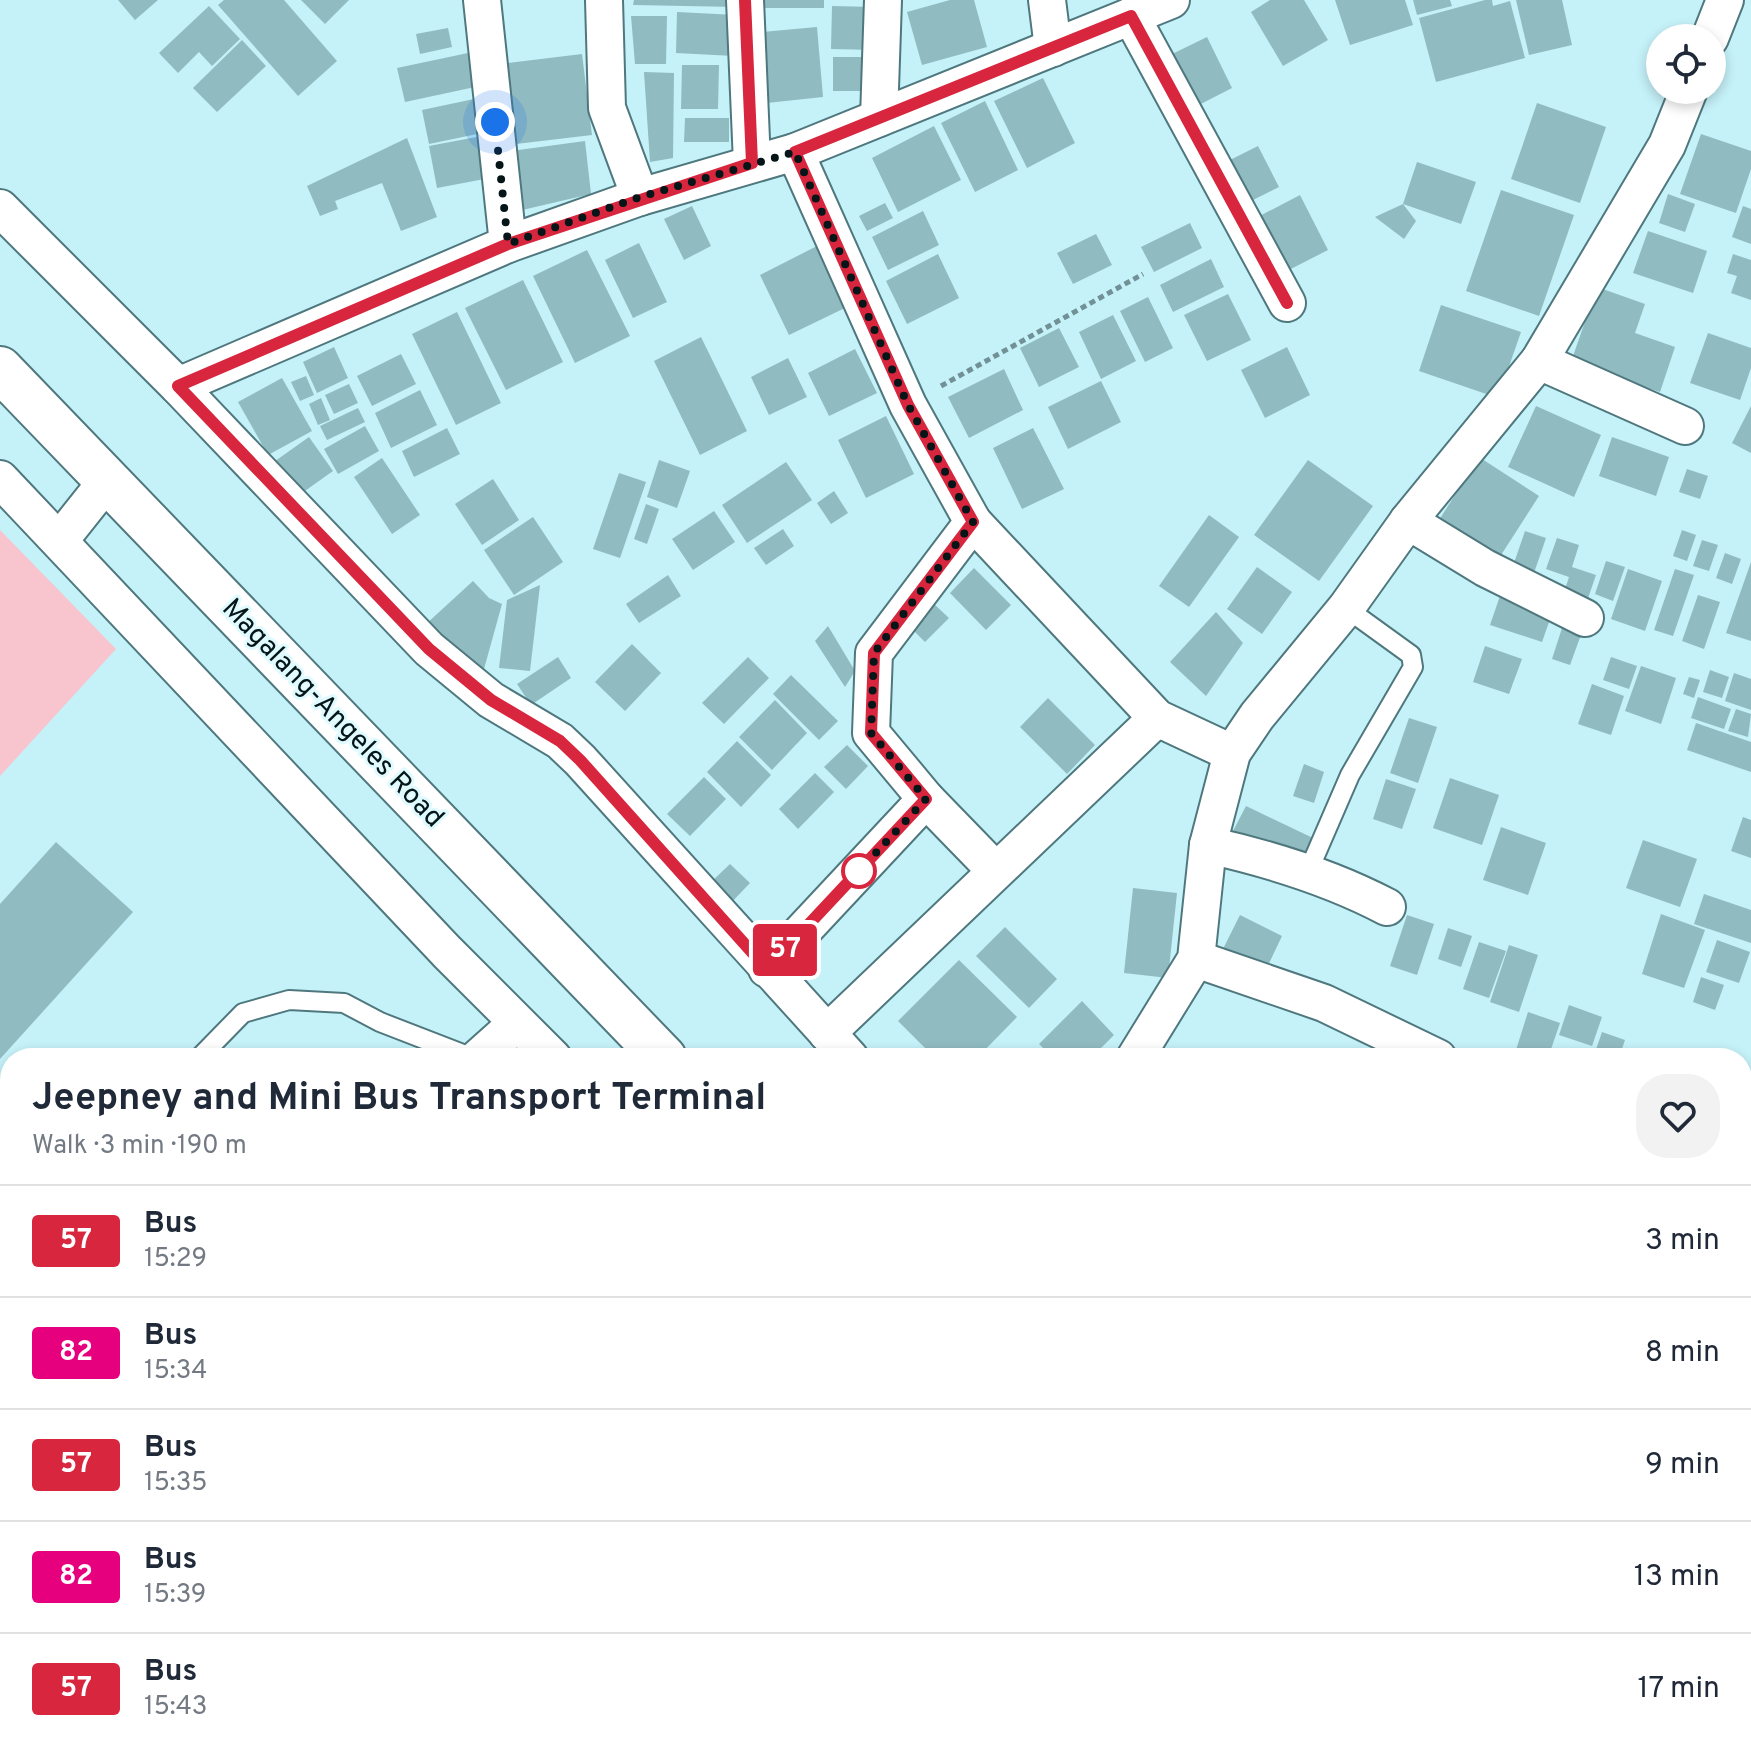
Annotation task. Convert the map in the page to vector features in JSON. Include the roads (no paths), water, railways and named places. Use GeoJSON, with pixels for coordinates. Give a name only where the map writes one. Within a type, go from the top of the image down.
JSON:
{"type":"FeatureCollection","features":[{"type":"Feature","properties":{"kind":"main road","name":"Magalang-Angeles Road"},"geometry":{"type":"LineString","coordinates":[[0,369],[654,1048]]}},
{"type":"Feature","properties":{"kind":"street"},"geometry":{"type":"LineString","coordinates":[[482,0],[508,244]]}},
{"type":"Feature","properties":{"kind":"street"},"geometry":{"type":"LineString","coordinates":[[604,0],[607,108],[640,197]]}},
{"type":"Feature","properties":{"kind":"street"},"geometry":{"type":"LineString","coordinates":[[745,0],[752,163]]}},
{"type":"Feature","properties":{"kind":"street"},"geometry":{"type":"LineString","coordinates":[[879,118],[883,0]]}},
{"type":"Feature","properties":{"kind":"street"},"geometry":{"type":"LineString","coordinates":[[1047,0],[1053,48]]}},
{"type":"Feature","properties":{"kind":"street"},"geometry":{"type":"LineString","coordinates":[[178,386],[508,244],[640,197],[795,152],[1171,0]]}},
{"type":"Feature","properties":{"kind":"street"},"geometry":{"type":"LineString","coordinates":[[1716,24],[1725,0]]}},
{"type":"Feature","properties":{"kind":"street"},"geometry":{"type":"LineString","coordinates":[[1131,16],[1287,303]]}},
{"type":"Feature","properties":{"kind":"street"},"geometry":{"type":"LineString","coordinates":[[1141,1048],[1196,959],[1208,845],[1232,753],[1257,716],[1346,608],[1408,521],[1539,361],[1667,145],[1683,104]]}},
{"type":"Feature","properties":{"kind":"street"},"geometry":{"type":"LineString","coordinates":[[795,152],[908,405],[973,522],[1157,718],[1232,753]]}},
{"type":"Feature","properties":{"kind":"street"},"geometry":{"type":"LineString","coordinates":[[0,208],[178,386],[429,649],[491,700],[560,741],[580,760],[839,1046],[995,870],[1157,718]]}},
{"type":"Feature","properties":{"kind":"street"},"geometry":{"type":"LineString","coordinates":[[1539,361],[1685,426]]}},
{"type":"Feature","properties":{"kind":"street"},"geometry":{"type":"LineString","coordinates":[[0,479],[543,1048]]}},
{"type":"Feature","properties":{"kind":"street"},"geometry":{"type":"LineString","coordinates":[[60,540],[107,481]]}},
{"type":"Feature","properties":{"kind":"street"},"geometry":{"type":"LineString","coordinates":[[1408,521],[1485,568],[1585,618]]}},
{"type":"Feature","properties":{"kind":"street"},"geometry":{"type":"LineString","coordinates":[[973,522],[874,653],[871,733],[926,799],[995,870]]}},
{"type":"Feature","properties":{"kind":"street"},"geometry":{"type":"LineString","coordinates":[[767,969],[926,799]]}},
{"type":"Feature","properties":{"kind":"street"},"geometry":{"type":"LineString","coordinates":[[1208,845],[1308,872],[1387,907]]}},
{"type":"Feature","properties":{"kind":"street"},"geometry":{"type":"LineString","coordinates":[[1196,959],[1324,1003],[1417,1048]]}},
{"type":"Feature","properties":{"kind":"street"},"geometry":{"type":"LineString","coordinates":[[488,1048],[517,1023]]}},
{"type":"Feature","properties":{"kind":"lane"},"geometry":{"type":"LineString","coordinates":[[1308,872],[1350,775],[1413,667],[1411,655],[1346,608]]}},
{"type":"Feature","properties":{"kind":"lane"},"geometry":{"type":"LineString","coordinates":[[209,1048],[243,1013],[289,1000],[344,1003],[380,1022],[449,1048]]}}]}
